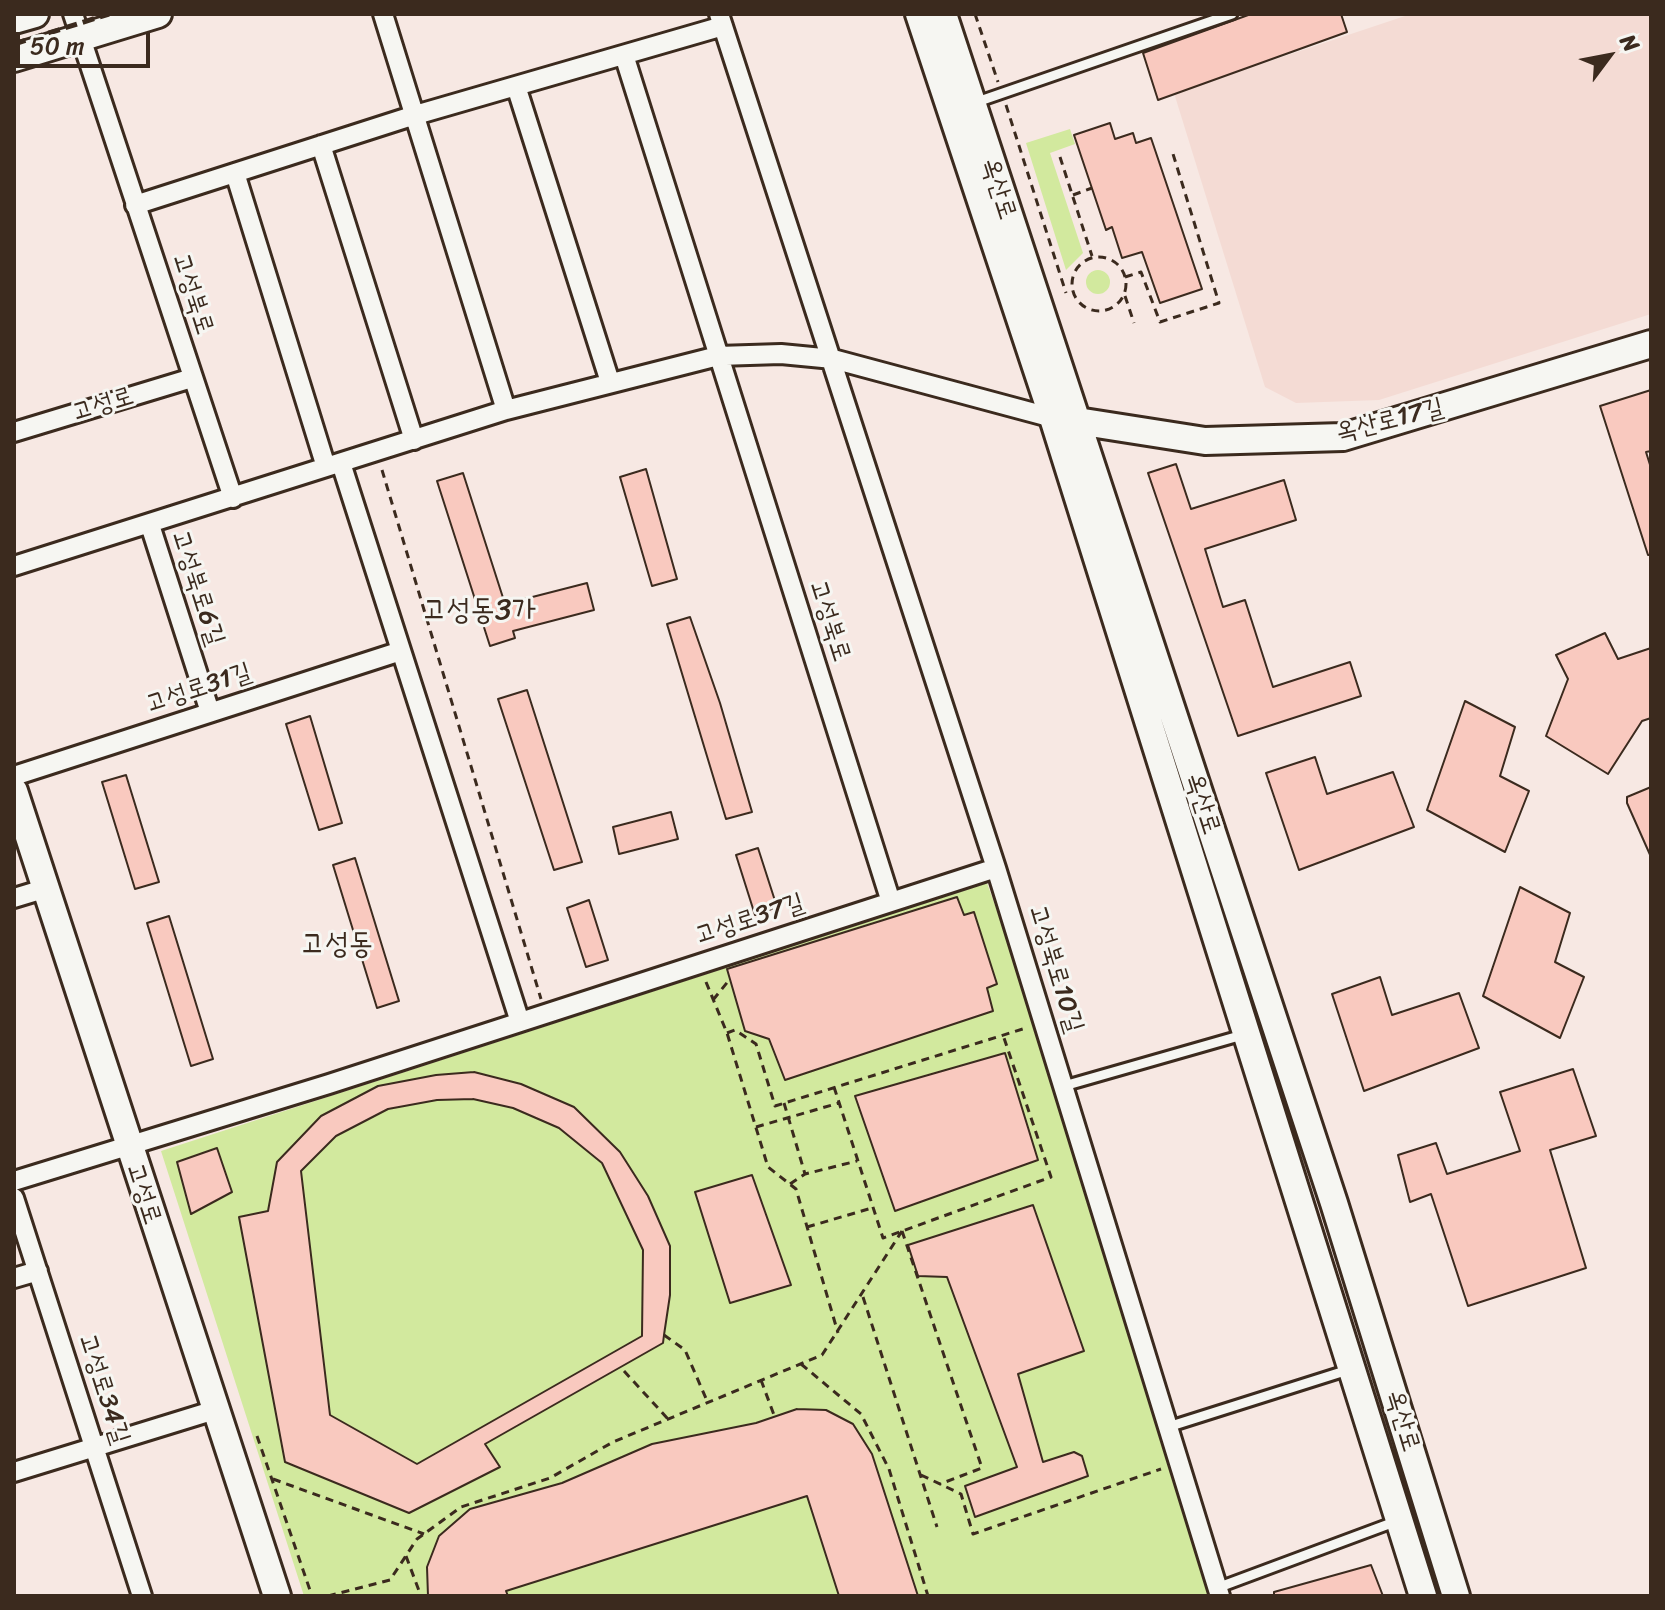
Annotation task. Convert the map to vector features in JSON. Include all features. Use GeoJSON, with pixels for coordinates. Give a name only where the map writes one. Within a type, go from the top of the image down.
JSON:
{"type":"FeatureCollection","features":[{"type":"Feature","properties":{"kind":"main road"},"geometry":{"type":"LineString","coordinates":[[14,20],[35,14]]}},
{"type":"Feature","properties":{"kind":"main road"},"geometry":{"type":"LineString","coordinates":[[14,58],[76,26],[158,14]]}},
{"type":"Feature","properties":{"kind":"main road","name":"옥산로"},"geometry":{"type":"LineString","coordinates":[[919,14],[1064,419],[1320,1161],[1456,1596]]}},
{"type":"Feature","properties":{"kind":"main road","name":"옥산로"},"geometry":{"type":"LineString","coordinates":[[943,14],[1248,1034],[1423,1596]]}},
{"type":"Feature","properties":{"kind":"main road","name":"옥산로17길"},"geometry":{"type":"LineString","coordinates":[[1064,419],[1205,441],[1343,437],[1651,344]]}},
{"type":"Feature","properties":{"kind":"main road","name":"고성로"},"geometry":{"type":"LineString","coordinates":[[14,791],[277,1596]]}},
{"type":"Feature","properties":{"kind":"street"},"geometry":{"type":"LineString","coordinates":[[383,14],[412,116],[506,410]]}},
{"type":"Feature","properties":{"kind":"street"},"geometry":{"type":"LineString","coordinates":[[135,205],[412,116],[624,55],[721,20],[833,359]]}},
{"type":"Feature","properties":{"kind":"street","name":"고성북로"},"geometry":{"type":"LineString","coordinates":[[76,26],[233,498]]}},
{"type":"Feature","properties":{"kind":"street","name":"고성북로"},"geometry":{"type":"LineString","coordinates":[[624,55],[891,902]]}},
{"type":"Feature","properties":{"kind":"street"},"geometry":{"type":"LineString","coordinates":[[516,86],[610,382]]}},
{"type":"Feature","properties":{"kind":"street"},"geometry":{"type":"LineString","coordinates":[[321,145],[414,440]]}},
{"type":"Feature","properties":{"kind":"street"},"geometry":{"type":"LineString","coordinates":[[235,173],[401,651],[520,1022]]}},
{"type":"Feature","properties":{"kind":"street"},"geometry":{"type":"LineString","coordinates":[[14,566],[506,410],[718,356],[781,354],[833,359],[1064,419]]}},
{"type":"Feature","properties":{"kind":"street","name":"고성북로10길"},"geometry":{"type":"LineString","coordinates":[[833,359],[1044,1021],[1219,1592]]}},
{"type":"Feature","properties":{"kind":"street","name":"고성로"},"geometry":{"type":"LineString","coordinates":[[14,432],[192,378]]}},
{"type":"Feature","properties":{"kind":"street","name":"고성북로6길"},"geometry":{"type":"LineString","coordinates":[[150,525],[210,712]]}},
{"type":"Feature","properties":{"kind":"street","name":"고성로31길"},"geometry":{"type":"LineString","coordinates":[[14,776],[401,651]]}},
{"type":"Feature","properties":{"kind":"street","name":"고성로37길"},"geometry":{"type":"LineString","coordinates":[[14,1181],[546,1014],[996,868]]}},
{"type":"Feature","properties":{"kind":"street"},"geometry":{"type":"LineString","coordinates":[[14,898],[47,888]]}},
{"type":"Feature","properties":{"kind":"street","name":"고성로34길"},"geometry":{"type":"LineString","coordinates":[[14,1198],[142,1596]]}},
{"type":"Feature","properties":{"kind":"street"},"geometry":{"type":"LineString","coordinates":[[14,1278],[38,1271]]}},
{"type":"Feature","properties":{"kind":"street"},"geometry":{"type":"LineString","coordinates":[[14,1472],[215,1410]]}},
{"type":"Feature","properties":{"kind":"lane"},"geometry":{"type":"LineString","coordinates":[[971,104],[1232,14]]}},
{"type":"Feature","properties":{"kind":"lane"},"geometry":{"type":"LineString","coordinates":[[1064,1086],[1248,1034]]}},
{"type":"Feature","properties":{"kind":"lane","name":"옥산로"},"geometry":{"type":"LineString","coordinates":[[1168,1427],[1353,1368]]}},
{"type":"Feature","properties":{"kind":"lane"},"geometry":{"type":"LineString","coordinates":[[1219,1592],[1401,1520]]}},
{"type":"Feature","properties":{"kind":"path"},"geometry":{"type":"LineString","coordinates":[[975,14],[1020,140],[1066,293]]}},
{"type":"Feature","properties":{"kind":"path"},"geometry":{"type":"LineString","coordinates":[[1125,277],[1141,272],[1160,322],[1219,303],[1173,154]]}},
{"type":"Feature","properties":{"kind":"path"},"geometry":{"type":"LineString","coordinates":[[1060,157],[1092,257]]}},
{"type":"Feature","properties":{"kind":"path"},"geometry":{"type":"LineString","coordinates":[[1072,195],[1092,188]]}},
{"type":"Feature","properties":{"kind":"path"},"geometry":{"type":"LineString","coordinates":[[1124,294],[1116,306],[1099,312],[1090,310],[1076,300],[1071,283],[1073,274],[1084,260],[1092,257],[1111,259],[1125,277],[1124,294],[1134,323]]}},
{"type":"Feature","properties":{"kind":"path"},"geometry":{"type":"LineString","coordinates":[[376,452],[546,1014]]}},
{"type":"Feature","properties":{"kind":"path"},"geometry":{"type":"LineString","coordinates":[[700,964],[727,1033],[768,1167],[796,1189],[838,1333]]}},
{"type":"Feature","properties":{"kind":"path"},"geometry":{"type":"LineString","coordinates":[[713,1000],[730,979]]}},
{"type":"Feature","properties":{"kind":"path"},"geometry":{"type":"LineString","coordinates":[[727,1033],[735,1030],[756,1044],[775,1106],[1044,1021]]}},
{"type":"Feature","properties":{"kind":"path"},"geometry":{"type":"LineString","coordinates":[[834,1087],[883,1238],[1051,1177],[1003,1035]]}},
{"type":"Feature","properties":{"kind":"path"},"geometry":{"type":"LineString","coordinates":[[784,1103],[805,1174]]}},
{"type":"Feature","properties":{"kind":"path"},"geometry":{"type":"LineString","coordinates":[[756,1127],[839,1103]]}},
{"type":"Feature","properties":{"kind":"path"},"geometry":{"type":"LineString","coordinates":[[790,1184],[805,1174],[857,1161]]}},
{"type":"Feature","properties":{"kind":"path"},"geometry":{"type":"LineString","coordinates":[[807,1227],[873,1207]]}},
{"type":"Feature","properties":{"kind":"path"},"geometry":{"type":"LineString","coordinates":[[328,1596],[390,1580],[424,1534],[461,1507],[550,1478],[613,1442],[822,1355],[863,1297],[902,1231]]}},
{"type":"Feature","properties":{"kind":"path"},"geometry":{"type":"LineString","coordinates":[[902,1231],[982,1468],[940,1484]]}},
{"type":"Feature","properties":{"kind":"path"},"geometry":{"type":"LineString","coordinates":[[863,1297],[937,1527]]}},
{"type":"Feature","properties":{"kind":"path"},"geometry":{"type":"LineString","coordinates":[[664,1335],[685,1350],[708,1403]]}},
{"type":"Feature","properties":{"kind":"path"},"geometry":{"type":"LineString","coordinates":[[801,1364],[861,1414],[889,1469],[928,1596]]}},
{"type":"Feature","properties":{"kind":"path"},"geometry":{"type":"LineString","coordinates":[[624,1371],[668,1419]]}},
{"type":"Feature","properties":{"kind":"path"},"geometry":{"type":"LineString","coordinates":[[761,1380],[774,1415]]}},
{"type":"Feature","properties":{"kind":"path"},"geometry":{"type":"LineString","coordinates":[[257,1436],[312,1596]]}},
{"type":"Feature","properties":{"kind":"path"},"geometry":{"type":"LineString","coordinates":[[921,1475],[961,1494],[973,1534],[1179,1463]]}},
{"type":"Feature","properties":{"kind":"path"},"geometry":{"type":"LineString","coordinates":[[272,1479],[424,1534]]}},
{"type":"Feature","properties":{"kind":"path"},"geometry":{"type":"LineString","coordinates":[[406,1556],[421,1596]]}},
{"type":"Feature","properties":{"kind":"shaded area"},"geometry":{"type":"Polygon","coordinates":[[[1411,14],[1651,14],[1651,314],[1379,400],[1296,403],[1265,387],[1174,93],[1411,14]]]}},
{"type":"Feature","properties":{"kind":"green space"},"geometry":{"type":"Polygon","coordinates":[[[1070,129],[1075,144],[1050,153],[1083,253],[1066,270],[1026,143],[1070,129]]]}},
{"type":"Feature","properties":{"kind":"green space"},"geometry":{"type":"Polygon","coordinates":[[[1098,270],[1107,273],[1110,282],[1107,291],[1098,294],[1089,291],[1086,282],[1089,273],[1098,270]]]}},
{"type":"Feature","properties":{"kind":"green space"},"geometry":{"type":"Polygon","coordinates":[[[987,883],[1042,1036],[1211,1596],[304,1596],[161,1151],[987,883]]]}},
{"type":"Feature","properties":{"kind":"building"},"geometry":{"type":"Polygon","coordinates":[[[1251,14],[1341,14],[1347,32],[1158,100],[1143,53],[1251,14]]]}},
{"type":"Feature","properties":{"kind":"building"},"geometry":{"type":"Polygon","coordinates":[[[1110,123],[1115,139],[1133,133],[1136,143],[1151,138],[1202,289],[1160,303],[1142,252],[1122,258],[1112,227],[1106,230],[1074,135],[1110,123]]]}},
{"type":"Feature","properties":{"kind":"building"},"geometry":{"type":"Polygon","coordinates":[[[1651,390],[1651,451],[1646,452],[1651,468],[1651,555],[1648,555],[1600,406],[1651,390]]]}},
{"type":"Feature","properties":{"kind":"building"},"geometry":{"type":"Polygon","coordinates":[[[1176,464],[1191,509],[1284,480],[1296,520],[1205,549],[1223,607],[1245,600],[1273,687],[1350,662],[1361,696],[1238,736],[1148,473],[1176,464]]]}},
{"type":"Feature","properties":{"kind":"building"},"geometry":{"type":"Polygon","coordinates":[[[646,469],[677,579],[652,586],[620,477],[646,469]]]}},
{"type":"Feature","properties":{"kind":"building"},"geometry":{"type":"Polygon","coordinates":[[[463,473],[505,604],[587,583],[594,610],[513,631],[515,638],[490,646],[437,481],[463,473]]]}},
{"type":"Feature","properties":{"kind":"building"},"geometry":{"type":"Polygon","coordinates":[[[690,617],[720,703],[752,812],[726,819],[667,624],[690,617]]]}},
{"type":"Feature","properties":{"kind":"building"},"geometry":{"type":"Polygon","coordinates":[[[1605,633],[1618,659],[1651,648],[1651,718],[1642,721],[1608,774],[1546,736],[1568,679],[1556,655],[1605,633]]]}},
{"type":"Feature","properties":{"kind":"building"},"geometry":{"type":"Polygon","coordinates":[[[527,690],[582,862],[554,870],[498,699],[527,690]]]}},
{"type":"Feature","properties":{"kind":"building"},"geometry":{"type":"Polygon","coordinates":[[[1465,701],[1515,727],[1500,776],[1529,791],[1505,852],[1427,810],[1465,701]]]}},
{"type":"Feature","properties":{"kind":"building"},"geometry":{"type":"Polygon","coordinates":[[[310,716],[342,823],[319,830],[286,724],[310,716]]]}},
{"type":"Feature","properties":{"kind":"building"},"geometry":{"type":"Polygon","coordinates":[[[1315,757],[1327,794],[1393,772],[1414,827],[1299,870],[1266,773],[1315,757]]]}},
{"type":"Feature","properties":{"kind":"building"},"geometry":{"type":"Polygon","coordinates":[[[126,775],[159,882],[135,889],[102,782],[126,775]]]}},
{"type":"Feature","properties":{"kind":"building"},"geometry":{"type":"Polygon","coordinates":[[[1651,787],[1651,857],[1627,797],[1651,787]]]}},
{"type":"Feature","properties":{"kind":"building"},"geometry":{"type":"Polygon","coordinates":[[[671,812],[678,839],[619,854],[613,827],[671,812]]]}},
{"type":"Feature","properties":{"kind":"building"},"geometry":{"type":"Polygon","coordinates":[[[758,848],[777,907],[755,915],[736,855],[758,848]]]}},
{"type":"Feature","properties":{"kind":"building"},"geometry":{"type":"Polygon","coordinates":[[[355,858],[399,1001],[377,1008],[333,865],[355,858]]]}},
{"type":"Feature","properties":{"kind":"building"},"geometry":{"type":"Polygon","coordinates":[[[1520,887],[1570,913],[1555,962],[1584,977],[1560,1038],[1483,996],[1520,887]]]}},
{"type":"Feature","properties":{"kind":"building"},"geometry":{"type":"Polygon","coordinates":[[[957,897],[964,915],[974,912],[997,984],[987,988],[993,1011],[785,1080],[769,1039],[745,1031],[727,969],[957,897]]]}},
{"type":"Feature","properties":{"kind":"building"},"geometry":{"type":"Polygon","coordinates":[[[589,900],[608,960],[586,967],[567,908],[589,900]]]}},
{"type":"Feature","properties":{"kind":"building"},"geometry":{"type":"Polygon","coordinates":[[[169,916],[213,1059],[191,1066],[147,923],[169,916]]]}},
{"type":"Feature","properties":{"kind":"building"},"geometry":{"type":"Polygon","coordinates":[[[1380,977],[1392,1015],[1459,993],[1479,1048],[1364,1091],[1332,994],[1380,977]]]}},
{"type":"Feature","properties":{"kind":"building"},"geometry":{"type":"Polygon","coordinates":[[[1005,1053],[1038,1160],[895,1211],[855,1096],[1005,1053]]]}},
{"type":"Feature","properties":{"kind":"building"},"geometry":{"type":"Polygon","coordinates":[[[1573,1069],[1596,1136],[1550,1150],[1586,1268],[1468,1306],[1431,1194],[1410,1202],[1398,1155],[1436,1143],[1447,1174],[1520,1151],[1500,1092],[1573,1069]]]}},
{"type":"Feature","properties":{"kind":"building"},"geometry":{"type":"Polygon","coordinates":[[[474,1072],[521,1084],[574,1107],[620,1152],[648,1196],[670,1246],[670,1295],[663,1343],[485,1444],[500,1467],[409,1513],[285,1462],[239,1217],[268,1211],[277,1162],[321,1116],[378,1086],[436,1075],[474,1072]],[[473,1099],[437,1100],[388,1109],[336,1136],[301,1171],[330,1415],[417,1464],[642,1336],[643,1250],[602,1163],[559,1128],[513,1108],[473,1099]]]}},
{"type":"Feature","properties":{"kind":"building"},"geometry":{"type":"Polygon","coordinates":[[[217,1148],[232,1192],[191,1214],[177,1162],[217,1148]]]}},
{"type":"Feature","properties":{"kind":"building"},"geometry":{"type":"Polygon","coordinates":[[[752,1175],[791,1285],[730,1303],[695,1192],[752,1175]]]}},
{"type":"Feature","properties":{"kind":"building"},"geometry":{"type":"Polygon","coordinates":[[[1033,1205],[1084,1351],[1018,1374],[1043,1462],[1074,1452],[1082,1456],[1088,1476],[975,1517],[965,1486],[1017,1467],[947,1277],[918,1276],[908,1245],[1033,1205]]]}},
{"type":"Feature","properties":{"kind":"building"},"geometry":{"type":"Polygon","coordinates":[[[797,1409],[826,1410],[853,1424],[872,1454],[918,1596],[839,1596],[807,1496],[506,1591],[508,1596],[428,1596],[427,1567],[439,1536],[470,1509],[562,1483],[652,1444],[756,1423],[797,1409]]]}},
{"type":"Feature","properties":{"kind":"building"},"geometry":{"type":"Polygon","coordinates":[[[1371,1565],[1383,1596],[1274,1596],[1274,1592],[1371,1565]]]}},
{"type":"Feature","properties":{"kind":"railway"},"geometry":{"type":"LineString","coordinates":[[14,44],[109,14]]}},
{"type":"Feature","properties":{"kind":"district","name":"고성동3가"},"geometry":{"type":"Point","coordinates":[479,611]}},
{"type":"Feature","properties":{"kind":"district","name":"고성동"},"geometry":{"type":"Point","coordinates":[337,945]}}]}
